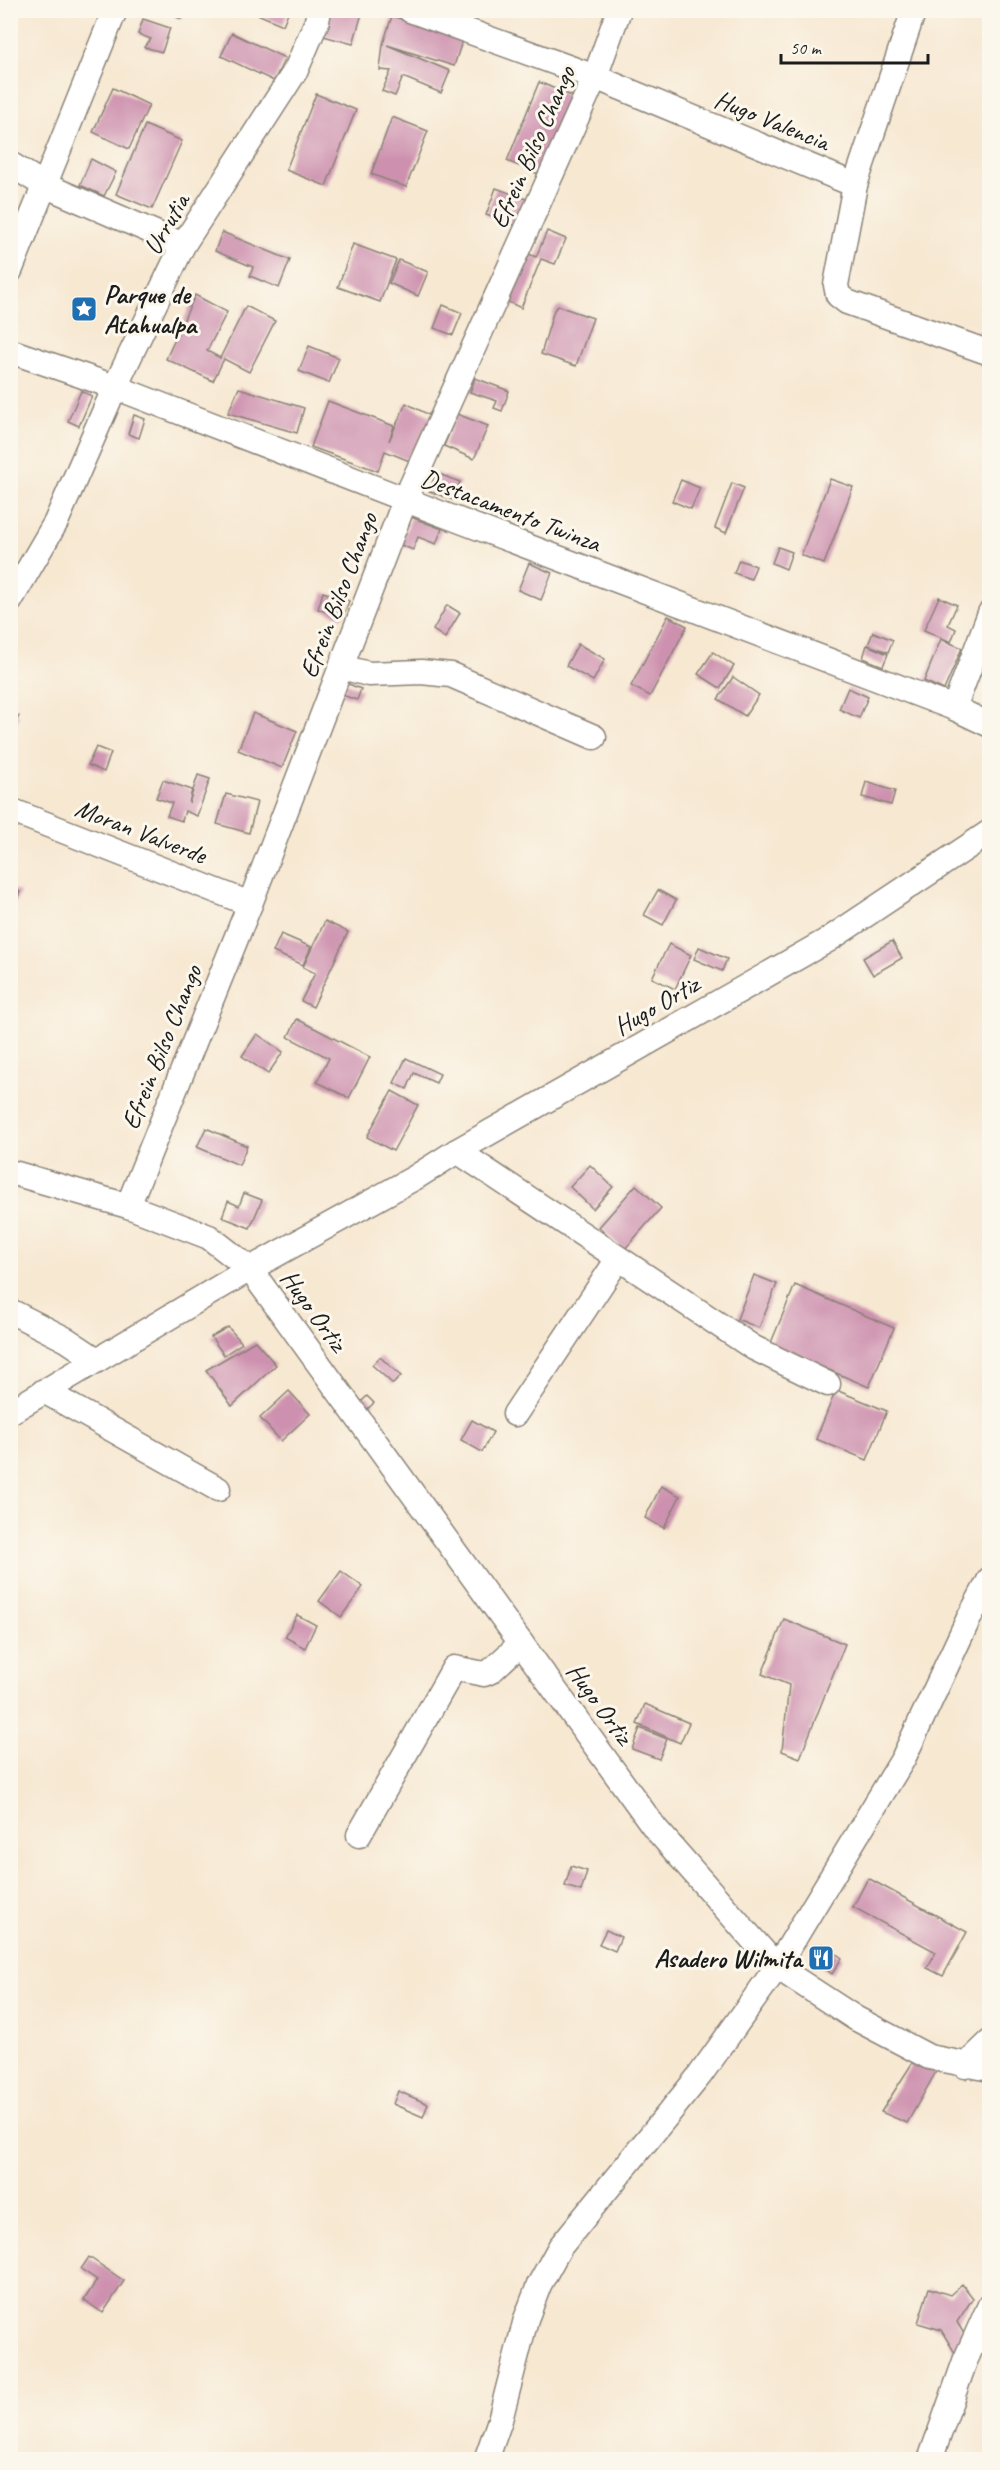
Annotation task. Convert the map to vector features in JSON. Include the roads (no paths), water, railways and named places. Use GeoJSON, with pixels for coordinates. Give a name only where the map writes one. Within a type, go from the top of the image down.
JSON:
{"type":"FeatureCollection","features":[{"type":"Feature","properties":{"kind":"street"},"geometry":{"type":"LineString","coordinates":[[10,271],[115,10]]}},
{"type":"Feature","properties":{"kind":"street","name":"Urrutia"},"geometry":{"type":"LineString","coordinates":[[10,601],[56,522],[115,387],[183,245],[296,70],[317,21],[319,10]]}},
{"type":"Feature","properties":{"kind":"street","name":"Hugo Valencia"},"geometry":{"type":"LineString","coordinates":[[410,10],[595,77],[855,185]]}},
{"type":"Feature","properties":{"kind":"street","name":"Efrein Bilso Chango"},"geometry":{"type":"LineString","coordinates":[[128,1206],[250,904],[405,500],[595,77],[619,10]]}},
{"type":"Feature","properties":{"kind":"street"},"geometry":{"type":"LineString","coordinates":[[914,10],[855,185],[836,285],[838,295],[847,302],[990,353]]}},
{"type":"Feature","properties":{"kind":"street"},"geometry":{"type":"LineString","coordinates":[[10,164],[44,185],[183,245]]}},
{"type":"Feature","properties":{"kind":"street","name":"Destacamento Twinza"},"geometry":{"type":"LineString","coordinates":[[10,351],[115,387],[405,500],[954,708],[990,725]]}},
{"type":"Feature","properties":{"kind":"street"},"geometry":{"type":"LineString","coordinates":[[954,708],[990,613]]}},
{"type":"Feature","properties":{"kind":"street"},"geometry":{"type":"LineString","coordinates":[[341,667],[369,674],[421,672],[452,675],[594,737]]}},
{"type":"Feature","properties":{"kind":"street","name":"Moran Valverde"},"geometry":{"type":"LineString","coordinates":[[10,810],[250,904]]}},
{"type":"Feature","properties":{"kind":"street","name":"Hugo Ortiz"},"geometry":{"type":"LineString","coordinates":[[250,1269],[417,1177],[457,1151],[828,940],[990,832]]}},
{"type":"Feature","properties":{"kind":"street"},"geometry":{"type":"LineString","coordinates":[[457,1151],[754,1348],[828,1384]]}},
{"type":"Feature","properties":{"kind":"street","name":"Hugo Ortiz"},"geometry":{"type":"LineString","coordinates":[[10,1172],[128,1206],[209,1237],[250,1269],[655,1828],[777,1966],[855,2018],[929,2057],[965,2066],[990,2069]]}},
{"type":"Feature","properties":{"kind":"street"},"geometry":{"type":"LineString","coordinates":[[515,1414],[618,1259]]}},
{"type":"Feature","properties":{"kind":"street"},"geometry":{"type":"LineString","coordinates":[[10,1412],[250,1269]]}},
{"type":"Feature","properties":{"kind":"street"},"geometry":{"type":"LineString","coordinates":[[10,1311],[67,1340],[97,1360]]}},
{"type":"Feature","properties":{"kind":"street"},"geometry":{"type":"LineString","coordinates":[[44,1391],[218,1489]]}},
{"type":"Feature","properties":{"kind":"street"},"geometry":{"type":"LineString","coordinates":[[486,2460],[500,2420],[526,2319],[538,2285],[560,2247],[700,2075],[777,1966],[903,1759],[968,1620],[990,1579]]}},
{"type":"Feature","properties":{"kind":"street"},"geometry":{"type":"LineString","coordinates":[[359,1835],[454,1668],[484,1674],[491,1671],[521,1643]]}},
{"type":"Feature","properties":{"kind":"street"},"geometry":{"type":"LineString","coordinates":[[965,2066],[990,2042]]}},
{"type":"Feature","properties":{"kind":"street"},"geometry":{"type":"LineString","coordinates":[[930,2460],[965,2361],[990,2305]]}},
{"type":"Feature","properties":{"kind":"place","name":"Parque de Atahualpa"},"geometry":{"type":"Point","coordinates":[84,309]}},
{"type":"Feature","properties":{"kind":"place","name":"Asadero Wilmita"},"geometry":{"type":"Point","coordinates":[821,1958]}}]}
